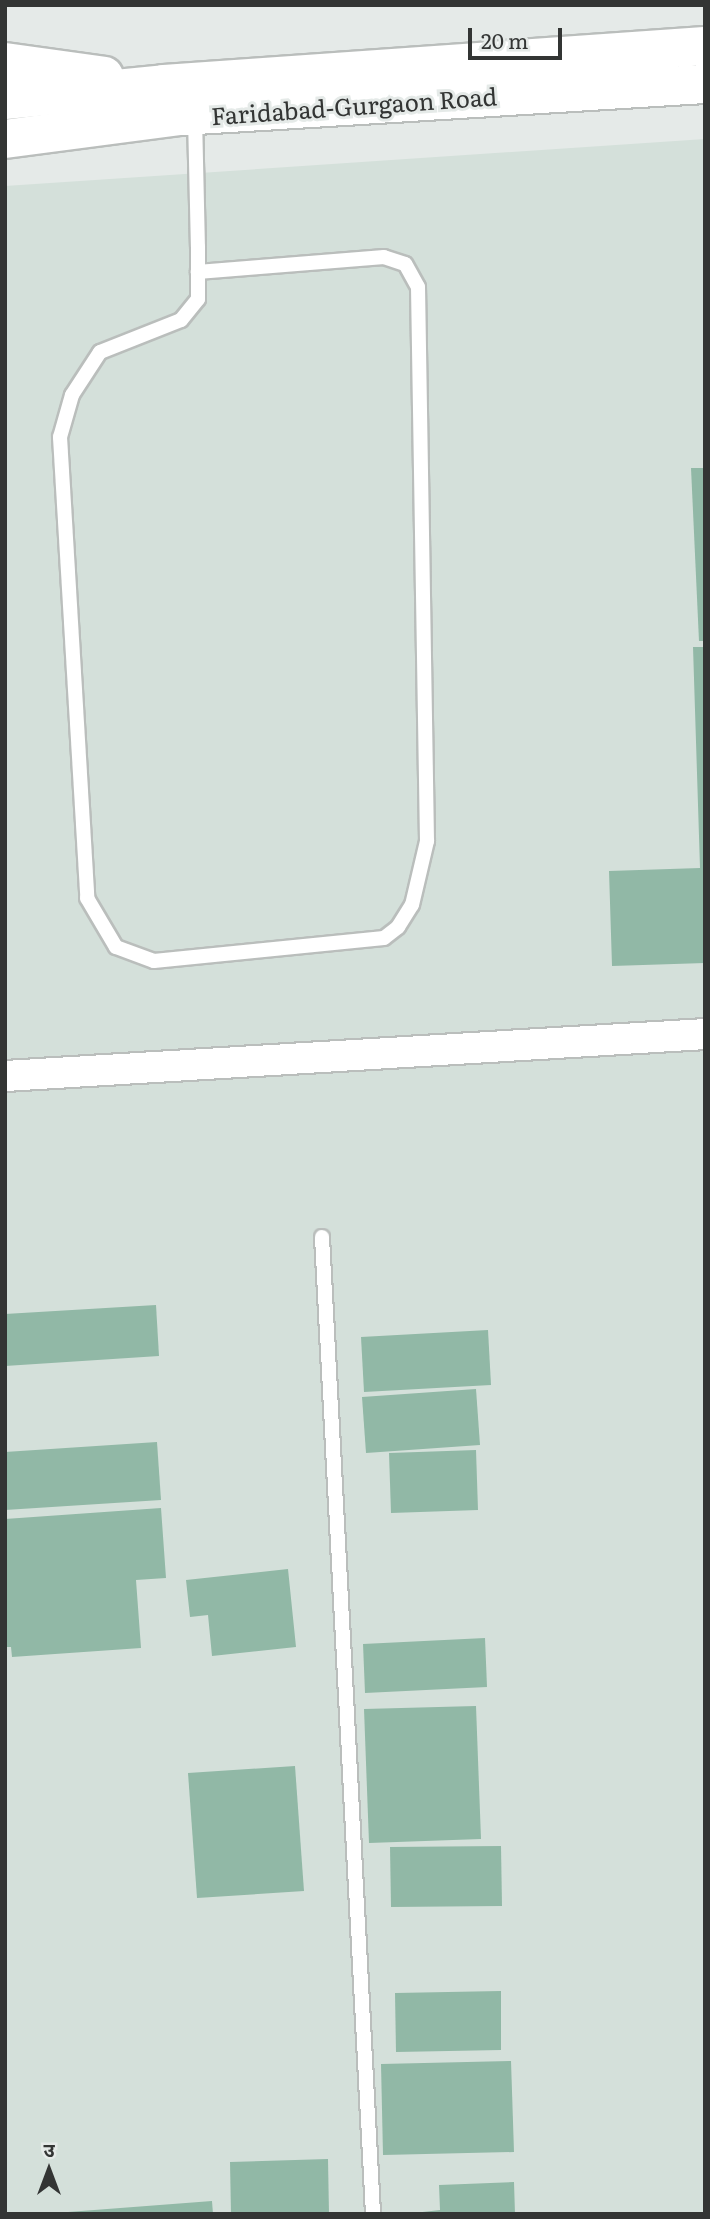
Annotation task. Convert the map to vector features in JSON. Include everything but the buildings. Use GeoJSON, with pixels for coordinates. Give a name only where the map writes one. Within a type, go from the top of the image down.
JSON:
{"type":"FeatureCollection","features":[{"type":"Feature","properties":{"kind":"main road","name":"Faridabad-Gurgaon Road"},"geometry":{"type":"LineString","coordinates":[[5,100],[164,84],[705,46]]}},
{"type":"Feature","properties":{"kind":"main road"},"geometry":{"type":"LineString","coordinates":[[5,62],[164,84]]}},
{"type":"Feature","properties":{"kind":"main road","name":"Faridabad-Gurgaon Road"},"geometry":{"type":"LineString","coordinates":[[16,133],[195,115],[705,84]]}},
{"type":"Feature","properties":{"kind":"street"},"geometry":{"type":"LineString","coordinates":[[5,1076],[705,1034]]}},
{"type":"Feature","properties":{"kind":"lane"},"geometry":{"type":"LineString","coordinates":[[195,115],[198,299],[181,320],[100,352],[72,395],[60,437],[87,898],[116,947],[154,961],[384,938],[398,927],[412,905],[427,841],[418,286],[404,264],[384,257],[198,272]]}},
{"type":"Feature","properties":{"kind":"lane"},"geometry":{"type":"LineString","coordinates":[[323,1237],[373,2214]]}},
{"type":"Feature","properties":{"kind":"shaded area"},"geometry":{"type":"Polygon","coordinates":[[[705,139],[705,2214],[5,2214],[5,186],[705,139]]]}}]}
